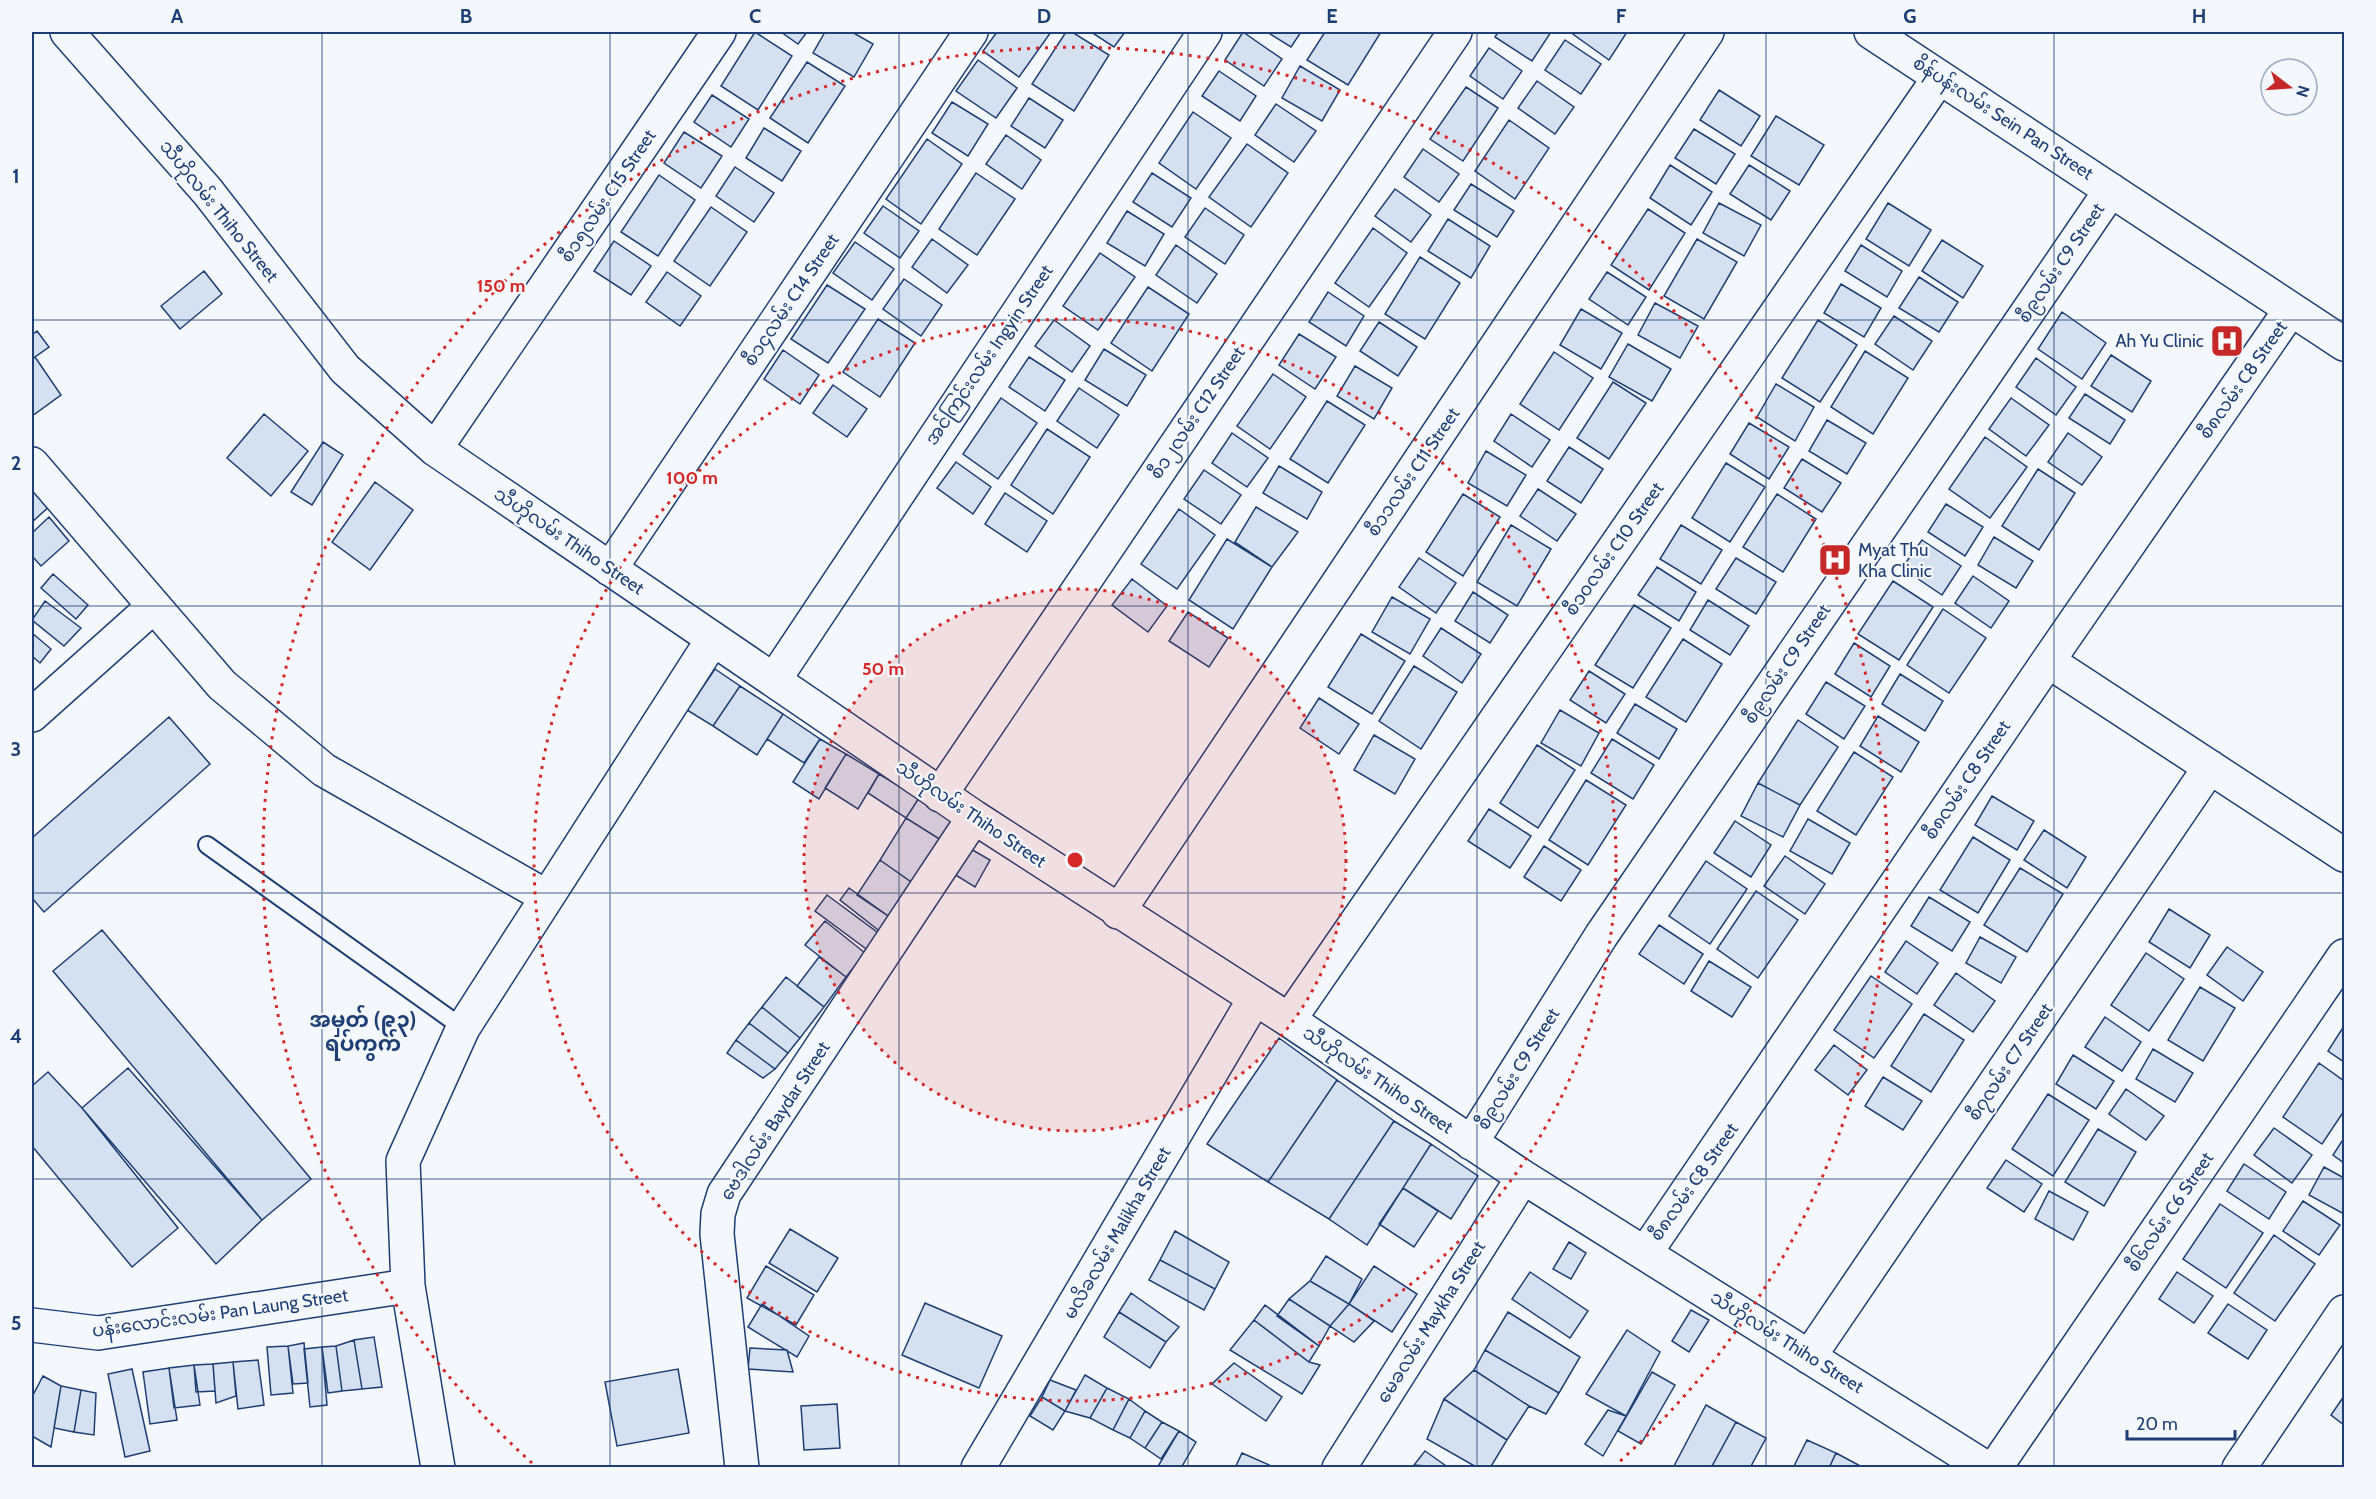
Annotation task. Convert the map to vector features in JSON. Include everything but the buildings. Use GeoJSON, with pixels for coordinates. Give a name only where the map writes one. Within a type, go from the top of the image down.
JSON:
{"type":"FeatureCollection","features":[{"type":"Feature","properties":{"kind":"street","name":"သီဟိုလမ်း Thiho Street"},"geometry":{"type":"LineString","coordinates":[[67,32],[208,192],[345,369],[435,449],[940,795],[1118,912],[1289,1020],[1523,1177],[1986,1467]]}},
{"type":"Feature","properties":{"kind":"street","name":"စီ၁၅လမ်း C15 Street"},"geometry":{"type":"LineString","coordinates":[[435,449],[719,32]]}},
{"type":"Feature","properties":{"kind":"street","name":"စီ၁၄လမ်း C14 Street"},"geometry":{"type":"LineString","coordinates":[[610,569],[971,32]]}},
{"type":"Feature","properties":{"kind":"street","name":"အင်ကြင်းလမ်း Ingyin Street"},"geometry":{"type":"LineString","coordinates":[[774,680],[1206,32]]}},
{"type":"Feature","properties":{"kind":"street","name":"စီ၁၂လမ်း C12 Street"},"geometry":{"type":"LineString","coordinates":[[940,795],[1455,32]]}},
{"type":"Feature","properties":{"kind":"street","name":"စီ၁၁လမ်း C11 Street"},"geometry":{"type":"LineString","coordinates":[[1118,912],[1707,32]]}},
{"type":"Feature","properties":{"kind":"street","name":"စိန်ပန်းလမ်း Sein Pan Street"},"geometry":{"type":"LineString","coordinates":[[1871,32],[2344,345]]}},
{"type":"Feature","properties":{"kind":"street","name":"စီ၁၀လမ်း C10 Street"},"geometry":{"type":"LineString","coordinates":[[1289,1020],[1940,78]]}},
{"type":"Feature","properties":{"kind":"street","name":"စီ၉လမ်း C9 Street"},"geometry":{"type":"LineString","coordinates":[[1472,1143],[1601,936],[2111,190]]}},
{"type":"Feature","properties":{"kind":"street","name":"စီ၈လမ်း C8 Street"},"geometry":{"type":"LineString","coordinates":[[1646,1252],[2048,661],[2291,309]]}},
{"type":"Feature","properties":{"kind":"street"},"geometry":{"type":"LineString","coordinates":[[32,464],[222,686],[324,770],[547,897]]}},
{"type":"Feature","properties":{"kind":"street"},"geometry":{"type":"LineString","coordinates":[[32,715],[154,606]]}},
{"type":"Feature","properties":{"kind":"street"},"geometry":{"type":"LineString","coordinates":[[438,1467],[408,1286],[403,1161],[463,1028],[713,639]]}},
{"type":"Feature","properties":{"kind":"street"},"geometry":{"type":"LineString","coordinates":[[2048,661],[2344,855]]}},
{"type":"Feature","properties":{"kind":"street","name":"စီ၇လမ်း C7 Street"},"geometry":{"type":"LineString","coordinates":[[1809,1357],[2210,767]]}},
{"type":"Feature","properties":{"kind":"street","name":"ဗေဒါလမ်း Baydar Street"},"geometry":{"type":"LineString","coordinates":[[742,1467],[717,1234],[718,1214],[724,1194],[974,817]]}},
{"type":"Feature","properties":{"kind":"street","name":"စီ၆လမ်း C6 Street"},"geometry":{"type":"LineString","coordinates":[[1995,1467],[2344,956]]}},
{"type":"Feature","properties":{"kind":"street","name":"မလိခလမ်း Malikha Street"},"geometry":{"type":"LineString","coordinates":[[978,1467],[1255,998]]}},
{"type":"Feature","properties":{"kind":"street","name":"မေခလမ်း Maykha Street"},"geometry":{"type":"LineString","coordinates":[[1339,1467],[1523,1177]]}},
{"type":"Feature","properties":{"kind":"street","name":"ပန်းလောင်းလမ်း Pan Laung Street"},"geometry":{"type":"LineString","coordinates":[[32,1325],[98,1333],[408,1286]]}},
{"type":"Feature","properties":{"kind":"street"},"geometry":{"type":"LineString","coordinates":[[2239,1467],[2344,1312]]}},
{"type":"Feature","properties":{"kind":"lane"},"geometry":{"type":"LineString","coordinates":[[207,845],[463,1028]]}},
{"type":"Feature","properties":{"kind":"place","name":"Ah Yu Clinic"},"geometry":{"type":"Point","coordinates":[2227,341]}},
{"type":"Feature","properties":{"kind":"place","name":"Myat Thu Kha Clinic"},"geometry":{"type":"Point","coordinates":[1835,560]}},
{"type":"Feature","properties":{"kind":"district","name":"အမှတ် (၉၃) ရပ်ကွက်"},"geometry":{"type":"Point","coordinates":[363,1031]}}]}
